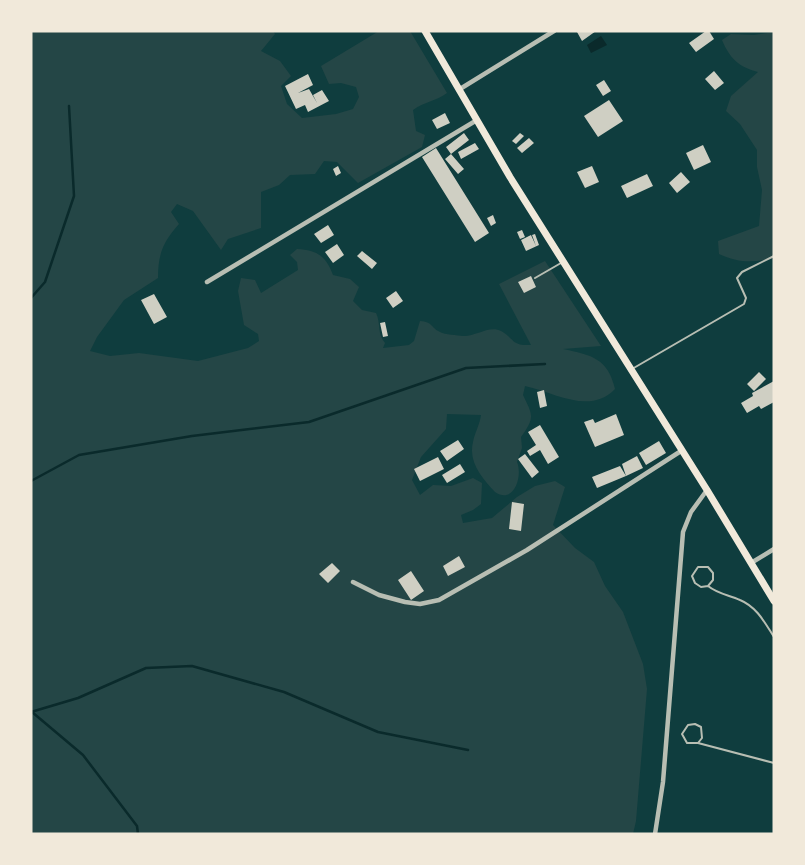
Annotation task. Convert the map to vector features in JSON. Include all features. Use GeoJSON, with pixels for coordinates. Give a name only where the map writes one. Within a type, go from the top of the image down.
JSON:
{"type":"FeatureCollection","features":[{"type":"Feature","properties":{"kind":"main road"},"geometry":{"type":"LineString","coordinates":[[425,31],[563,262],[773,598]]}},
{"type":"Feature","properties":{"kind":"street"},"geometry":{"type":"LineString","coordinates":[[460,89],[554,31]]}},
{"type":"Feature","properties":{"kind":"street"},"geometry":{"type":"LineString","coordinates":[[207,282],[477,120]]}},
{"type":"Feature","properties":{"kind":"street"},"geometry":{"type":"LineString","coordinates":[[353,582],[380,595],[405,602],[420,604],[439,600],[528,550],[681,451]]}},
{"type":"Feature","properties":{"kind":"street"},"geometry":{"type":"LineString","coordinates":[[655,834],[663,782],[683,532],[691,512],[707,490]]}},
{"type":"Feature","properties":{"kind":"street"},"geometry":{"type":"LineString","coordinates":[[751,563],[774,549]]}},
{"type":"Feature","properties":{"kind":"lane"},"geometry":{"type":"LineString","coordinates":[[630,370],[744,304],[746,298],[737,278],[742,272],[774,256]]}},
{"type":"Feature","properties":{"kind":"lane"},"geometry":{"type":"LineString","coordinates":[[535,278],[563,262]]}},
{"type":"Feature","properties":{"kind":"lane"},"geometry":{"type":"LineString","coordinates":[[708,586],[713,580],[713,573],[708,568],[698,567],[693,573],[693,580],[701,587],[708,586],[722,594],[750,604],[761,616],[774,638]]}},
{"type":"Feature","properties":{"kind":"lane"},"geometry":{"type":"LineString","coordinates":[[698,743],[702,738],[701,727],[695,724],[688,725],[683,730],[682,737],[691,744],[698,743],[774,763]]}},
{"type":"Feature","properties":{"kind":"shaded area"},"geometry":{"type":"Polygon","coordinates":[[[31,31],[273,31],[275,34],[261,51],[280,61],[291,76],[281,86],[287,104],[302,118],[336,114],[353,109],[359,97],[356,87],[341,83],[329,84],[321,66],[379,31],[410,31],[447,93],[413,110],[416,131],[425,135],[422,147],[358,183],[337,162],[324,161],[315,174],[290,175],[279,185],[261,192],[261,228],[228,239],[221,250],[193,211],[177,204],[171,212],[179,224],[165,243],[160,255],[158,278],[124,300],[97,337],[90,351],[110,356],[139,353],[198,361],[248,348],[259,341],[258,334],[244,325],[238,291],[241,278],[255,280],[261,293],[298,270],[297,262],[290,255],[297,249],[320,255],[327,263],[333,275],[350,279],[359,287],[353,301],[362,310],[376,313],[381,336],[385,343],[383,348],[409,345],[414,341],[420,321],[429,324],[442,333],[451,335],[468,336],[492,329],[501,331],[516,343],[531,345],[499,284],[545,261],[601,346],[563,349],[590,356],[603,364],[612,379],[615,389],[605,397],[584,401],[572,400],[525,386],[523,395],[531,416],[529,425],[521,437],[522,448],[517,462],[519,468],[518,481],[512,492],[507,495],[495,492],[474,463],[472,449],[481,415],[447,414],[446,429],[421,457],[412,480],[420,495],[433,485],[451,486],[473,478],[482,483],[481,504],[461,515],[463,523],[492,518],[517,497],[535,486],[555,481],[565,487],[553,525],[575,548],[594,562],[605,586],[623,612],[643,664],[647,689],[636,821],[633,834],[31,834],[31,31]]]}},
{"type":"Feature","properties":{"kind":"shaded area"},"geometry":{"type":"Polygon","coordinates":[[[774,32],[774,258],[760,261],[739,261],[719,254],[718,241],[759,226],[762,190],[757,167],[757,150],[740,124],[726,111],[731,96],[758,72],[740,65],[728,52],[722,40],[731,34],[754,35],[774,32]]]}},
{"type":"Feature","properties":{"kind":"shaded area"},"geometry":{"type":"Polygon","coordinates":[[[601,36],[607,45],[591,53],[587,45],[601,36]]]}},
{"type":"Feature","properties":{"kind":"building"},"geometry":{"type":"Polygon","coordinates":[[[578,31],[596,31],[582,41],[578,31]]]}},
{"type":"Feature","properties":{"kind":"building"},"geometry":{"type":"Polygon","coordinates":[[[706,31],[709,31],[714,39],[696,52],[689,43],[706,31]]]}},
{"type":"Feature","properties":{"kind":"building"},"geometry":{"type":"Polygon","coordinates":[[[714,71],[724,83],[715,90],[705,79],[714,71]]]}},
{"type":"Feature","properties":{"kind":"building"},"geometry":{"type":"Polygon","coordinates":[[[308,74],[313,85],[298,93],[309,89],[317,103],[313,95],[322,90],[329,101],[308,112],[305,105],[296,109],[285,86],[308,74]]]}},
{"type":"Feature","properties":{"kind":"building"},"geometry":{"type":"Polygon","coordinates":[[[604,80],[611,91],[603,96],[596,85],[604,80]]]}},
{"type":"Feature","properties":{"kind":"building"},"geometry":{"type":"Polygon","coordinates":[[[609,100],[623,121],[598,137],[584,116],[609,100]]]}},
{"type":"Feature","properties":{"kind":"building"},"geometry":{"type":"Polygon","coordinates":[[[445,113],[450,123],[437,129],[432,120],[445,113]]]}},
{"type":"Feature","properties":{"kind":"building"},"geometry":{"type":"Polygon","coordinates":[[[464,133],[469,140],[451,154],[446,147],[464,133]]]}},
{"type":"Feature","properties":{"kind":"building"},"geometry":{"type":"Polygon","coordinates":[[[520,133],[524,136],[516,144],[512,141],[520,133]]]}},
{"type":"Feature","properties":{"kind":"building"},"geometry":{"type":"Polygon","coordinates":[[[529,138],[534,143],[522,153],[517,148],[529,138]]]}},
{"type":"Feature","properties":{"kind":"building"},"geometry":{"type":"Polygon","coordinates":[[[475,143],[479,149],[461,159],[458,152],[475,143]]]}},
{"type":"Feature","properties":{"kind":"building"},"geometry":{"type":"Polygon","coordinates":[[[703,145],[711,162],[694,170],[686,153],[703,145]]]}},
{"type":"Feature","properties":{"kind":"building"},"geometry":{"type":"Polygon","coordinates":[[[436,148],[489,233],[475,242],[422,157],[436,148]]]}},
{"type":"Feature","properties":{"kind":"building"},"geometry":{"type":"Polygon","coordinates":[[[451,154],[464,169],[458,174],[445,159],[451,154]]]}},
{"type":"Feature","properties":{"kind":"building"},"geometry":{"type":"Polygon","coordinates":[[[338,166],[341,173],[336,176],[333,169],[338,166]]]}},
{"type":"Feature","properties":{"kind":"building"},"geometry":{"type":"Polygon","coordinates":[[[592,166],[599,182],[585,188],[577,172],[592,166]]]}},
{"type":"Feature","properties":{"kind":"building"},"geometry":{"type":"Polygon","coordinates":[[[681,172],[690,182],[677,193],[669,183],[681,172]]]}},
{"type":"Feature","properties":{"kind":"building"},"geometry":{"type":"Polygon","coordinates":[[[647,174],[653,186],[627,198],[621,186],[647,174]]]}},
{"type":"Feature","properties":{"kind":"building"},"geometry":{"type":"Polygon","coordinates":[[[493,215],[496,223],[491,226],[487,218],[493,215]]]}},
{"type":"Feature","properties":{"kind":"building"},"geometry":{"type":"Polygon","coordinates":[[[328,225],[334,235],[321,243],[314,234],[328,225]]]}},
{"type":"Feature","properties":{"kind":"building"},"geometry":{"type":"Polygon","coordinates":[[[522,230],[525,237],[520,239],[517,232],[522,230]]]}},
{"type":"Feature","properties":{"kind":"building"},"geometry":{"type":"Polygon","coordinates":[[[535,234],[539,245],[526,251],[521,240],[531,235],[536,246],[532,235],[535,234]]]}},
{"type":"Feature","properties":{"kind":"building"},"geometry":{"type":"Polygon","coordinates":[[[337,244],[344,255],[333,263],[325,252],[337,244]]]}},
{"type":"Feature","properties":{"kind":"building"},"geometry":{"type":"Polygon","coordinates":[[[362,251],[377,263],[372,269],[357,256],[362,251]]]}},
{"type":"Feature","properties":{"kind":"building"},"geometry":{"type":"Polygon","coordinates":[[[531,276],[536,287],[524,293],[518,282],[531,276]]]}},
{"type":"Feature","properties":{"kind":"building"},"geometry":{"type":"Polygon","coordinates":[[[396,291],[403,301],[393,308],[386,298],[396,291]]]}},
{"type":"Feature","properties":{"kind":"building"},"geometry":{"type":"Polygon","coordinates":[[[154,294],[167,317],[154,324],[141,300],[154,294]]]}},
{"type":"Feature","properties":{"kind":"building"},"geometry":{"type":"Polygon","coordinates":[[[385,322],[388,336],[383,337],[380,323],[385,322]]]}},
{"type":"Feature","properties":{"kind":"building"},"geometry":{"type":"Polygon","coordinates":[[[759,372],[766,379],[754,391],[747,384],[759,372]]]}},
{"type":"Feature","properties":{"kind":"building"},"geometry":{"type":"Polygon","coordinates":[[[774,381],[774,402],[761,409],[759,406],[747,413],[741,403],[753,396],[752,393],[774,381]]]}},
{"type":"Feature","properties":{"kind":"building"},"geometry":{"type":"Polygon","coordinates":[[[544,390],[547,406],[540,408],[537,392],[544,390]]]}},
{"type":"Feature","properties":{"kind":"building"},"geometry":{"type":"Polygon","coordinates":[[[616,414],[624,435],[595,447],[584,422],[593,419],[595,423],[616,414]]]}},
{"type":"Feature","properties":{"kind":"building"},"geometry":{"type":"Polygon","coordinates":[[[540,425],[559,457],[548,464],[540,450],[530,456],[527,451],[536,445],[528,432],[540,425]]]}},
{"type":"Feature","properties":{"kind":"building"},"geometry":{"type":"Polygon","coordinates":[[[458,440],[464,449],[447,461],[440,451],[458,440]]]}},
{"type":"Feature","properties":{"kind":"building"},"geometry":{"type":"Polygon","coordinates":[[[659,441],[666,453],[646,465],[639,453],[659,441]]]}},
{"type":"Feature","properties":{"kind":"building"},"geometry":{"type":"Polygon","coordinates":[[[525,454],[539,472],[532,478],[518,459],[525,454]]]}},
{"type":"Feature","properties":{"kind":"building"},"geometry":{"type":"Polygon","coordinates":[[[637,456],[643,468],[626,476],[622,464],[637,456]]]}},
{"type":"Feature","properties":{"kind":"building"},"geometry":{"type":"Polygon","coordinates":[[[438,457],[444,469],[420,481],[414,469],[438,457]]]}},
{"type":"Feature","properties":{"kind":"building"},"geometry":{"type":"Polygon","coordinates":[[[460,464],[465,472],[447,483],[442,475],[460,464]]]}},
{"type":"Feature","properties":{"kind":"building"},"geometry":{"type":"Polygon","coordinates":[[[620,466],[626,476],[597,488],[592,477],[620,466]]]}},
{"type":"Feature","properties":{"kind":"building"},"geometry":{"type":"Polygon","coordinates":[[[512,502],[524,504],[521,531],[509,529],[512,502]]]}},
{"type":"Feature","properties":{"kind":"building"},"geometry":{"type":"Polygon","coordinates":[[[459,556],[465,567],[448,576],[443,566],[459,556]]]}},
{"type":"Feature","properties":{"kind":"building"},"geometry":{"type":"Polygon","coordinates":[[[332,563],[340,571],[328,583],[319,574],[332,563]]]}},
{"type":"Feature","properties":{"kind":"building"},"geometry":{"type":"Polygon","coordinates":[[[411,571],[424,591],[411,600],[398,580],[411,571]]]}},
{"type":"Feature","properties":{"kind":"waterway"},"geometry":{"type":"LineString","coordinates":[[31,298],[45,282],[74,196],[69,106]]}},
{"type":"Feature","properties":{"kind":"waterway"},"geometry":{"type":"LineString","coordinates":[[31,481],[79,455],[192,436],[309,422],[466,368],[545,364]]}},
{"type":"Feature","properties":{"kind":"waterway"},"geometry":{"type":"LineString","coordinates":[[31,712],[78,698],[146,668],[192,666],[284,692],[378,732],[468,750]]}},
{"type":"Feature","properties":{"kind":"waterway"},"geometry":{"type":"LineString","coordinates":[[32,712],[83,755],[137,826],[138,834]]}}]}
